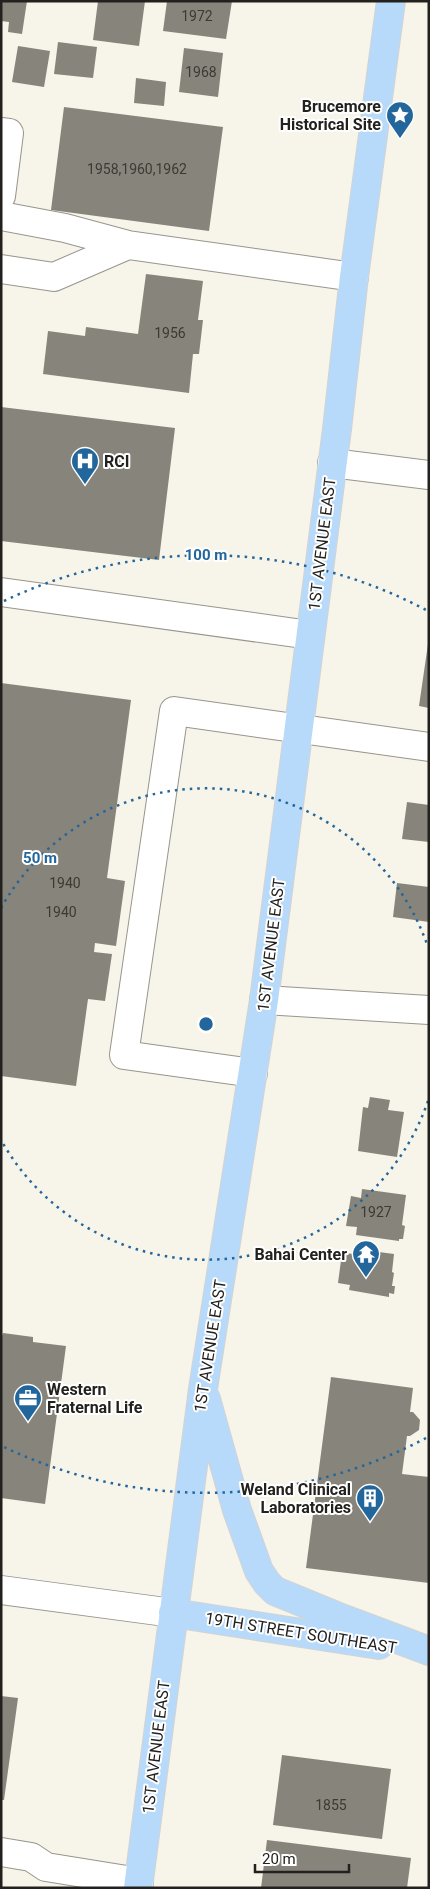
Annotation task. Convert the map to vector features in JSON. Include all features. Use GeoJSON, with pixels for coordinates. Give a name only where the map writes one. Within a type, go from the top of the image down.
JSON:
{"type":"FeatureCollection","features":[{"type":"Feature","properties":{"kind":"main road","name":"1ST AVENUE EAST"},"geometry":{"type":"LineString","coordinates":[[138,1885],[203,1389],[264,1000],[390,1]]}},
{"type":"Feature","properties":{"kind":"main road","name":"19TH STREET SOUTHEAST"},"geometry":{"type":"LineString","coordinates":[[203,1389],[238,1510],[259,1571],[267,1583],[275,1591],[429,1652]]}},
{"type":"Feature","properties":{"kind":"main road","name":"19TH STREET SOUTHEAST"},"geometry":{"type":"LineString","coordinates":[[173,1613],[429,1652]]}},
{"type":"Feature","properties":{"kind":"street"},"geometry":{"type":"LineString","coordinates":[[1,132],[8,133],[1,196]]}},
{"type":"Feature","properties":{"kind":"street"},"geometry":{"type":"LineString","coordinates":[[1,216],[65,228],[128,245],[354,277]]}},
{"type":"Feature","properties":{"kind":"street"},"geometry":{"type":"LineString","coordinates":[[1,269],[54,277],[128,245]]}},
{"type":"Feature","properties":{"kind":"street"},"geometry":{"type":"LineString","coordinates":[[332,463],[429,475]]}},
{"type":"Feature","properties":{"kind":"street"},"geometry":{"type":"LineString","coordinates":[[1,592],[310,635]]}},
{"type":"Feature","properties":{"kind":"street"},"geometry":{"type":"LineString","coordinates":[[253,1073],[124,1055],[174,711],[429,748]]}},
{"type":"Feature","properties":{"kind":"street"},"geometry":{"type":"LineString","coordinates":[[264,1000],[429,1010]]}},
{"type":"Feature","properties":{"kind":"street"},"geometry":{"type":"LineString","coordinates":[[1,1590],[173,1613]]}},
{"type":"Feature","properties":{"kind":"street"},"geometry":{"type":"LineString","coordinates":[[1,1852],[31,1858],[46,1867],[138,1885]]}},
{"type":"Feature","properties":{"kind":"building"},"geometry":{"type":"Polygon","coordinates":[[[1,1],[27,1],[22,34],[8,32],[9,22],[1,21],[1,1]]]}},
{"type":"Feature","properties":{"kind":"building"},"geometry":{"type":"Polygon","coordinates":[[[98,1],[145,1],[139,46],[93,40],[98,1]]]}},
{"type":"Feature","properties":{"kind":"building"},"geometry":{"type":"Polygon","coordinates":[[[167,1],[232,1],[226,39],[163,31],[167,1]]]}},
{"type":"Feature","properties":{"kind":"building"},"geometry":{"type":"Polygon","coordinates":[[[58,42],[97,47],[93,78],[54,74],[58,42]]]}},
{"type":"Feature","properties":{"kind":"building"},"geometry":{"type":"Polygon","coordinates":[[[18,46],[50,51],[44,87],[12,82],[18,46]]]}},
{"type":"Feature","properties":{"kind":"building"},"geometry":{"type":"Polygon","coordinates":[[[184,48],[223,53],[218,97],[179,92],[184,48]]]}},
{"type":"Feature","properties":{"kind":"building"},"geometry":{"type":"Polygon","coordinates":[[[136,78],[166,82],[164,106],[134,103],[136,78]]]}},
{"type":"Feature","properties":{"kind":"building"},"geometry":{"type":"Polygon","coordinates":[[[64,107],[223,127],[209,231],[51,210],[64,107]]]}},
{"type":"Feature","properties":{"kind":"building"},"geometry":{"type":"Polygon","coordinates":[[[146,274],[203,281],[198,320],[203,320],[199,354],[193,354],[189,393],[43,374],[48,331],[85,336],[86,327],[138,334],[146,274]]]}},
{"type":"Feature","properties":{"kind":"building","name":"RCI"},"geometry":{"type":"Polygon","coordinates":[[[1,407],[175,428],[159,560],[1,541],[1,407]]]}},
{"type":"Feature","properties":{"kind":"building"},"geometry":{"type":"Polygon","coordinates":[[[429,644],[429,708],[419,706],[429,644]]]}},
{"type":"Feature","properties":{"kind":"building"},"geometry":{"type":"Polygon","coordinates":[[[1,683],[131,700],[107,878],[125,881],[116,946],[95,943],[94,952],[112,954],[105,1001],[88,999],[76,1086],[1,1076],[1,683]]]}},
{"type":"Feature","properties":{"kind":"building"},"geometry":{"type":"Polygon","coordinates":[[[407,802],[429,805],[429,842],[402,839],[407,802]]]}},
{"type":"Feature","properties":{"kind":"building"},"geometry":{"type":"Polygon","coordinates":[[[397,883],[429,887],[429,922],[393,917],[397,883]]]}},
{"type":"Feature","properties":{"kind":"building"},"geometry":{"type":"Polygon","coordinates":[[[370,1097],[390,1100],[388,1110],[404,1112],[397,1157],[358,1151],[363,1107],[368,1108],[370,1097]]]}},
{"type":"Feature","properties":{"kind":"building"},"geometry":{"type":"Polygon","coordinates":[[[362,1189],[406,1195],[402,1225],[405,1226],[403,1239],[399,1239],[399,1241],[356,1235],[357,1227],[346,1226],[351,1196],[361,1198],[362,1189]]]}},
{"type":"Feature","properties":{"kind":"building","name":"Bahai Center"},"geometry":{"type":"Polygon","coordinates":[[[356,1249],[394,1254],[392,1286],[395,1286],[394,1294],[389,1293],[389,1297],[349,1290],[350,1285],[338,1283],[342,1253],[355,1254],[356,1249]]]}},
{"type":"Feature","properties":{"kind":"building","name":"Western Fraternal Life"},"geometry":{"type":"Polygon","coordinates":[[[3,1333],[33,1337],[33,1342],[66,1346],[45,1504],[1,1498],[1,1339],[3,1333]]]}},
{"type":"Feature","properties":{"kind":"building","name":"Weland Clinical Laboratories"},"geometry":{"type":"Polygon","coordinates":[[[331,1377],[413,1388],[410,1412],[413,1412],[420,1420],[419,1430],[407,1436],[402,1474],[429,1477],[429,1583],[306,1568],[331,1377]]]}},
{"type":"Feature","properties":{"kind":"building"},"geometry":{"type":"Polygon","coordinates":[[[1,1696],[18,1698],[4,1800],[1,1800],[1,1696]]]}},
{"type":"Feature","properties":{"kind":"building"},"geometry":{"type":"Polygon","coordinates":[[[282,1755],[391,1769],[382,1839],[273,1825],[282,1755]]]}},
{"type":"Feature","properties":{"kind":"building"},"geometry":{"type":"Polygon","coordinates":[[[267,1840],[411,1858],[407,1888],[261,1888],[267,1840]]]}},
{"type":"Feature","properties":{"kind":"place","name":"Brucemore Historical Site"},"geometry":{"type":"Point","coordinates":[400,139]}},
{"type":"Feature","properties":{"kind":"place","name":"RCI"},"geometry":{"type":"Point","coordinates":[85,485]}},
{"type":"Feature","properties":{"kind":"place","name":"Bahai Center"},"geometry":{"type":"Point","coordinates":[366,1278]}},
{"type":"Feature","properties":{"kind":"place","name":"Western Fraternal Life"},"geometry":{"type":"Point","coordinates":[28,1422]}},
{"type":"Feature","properties":{"kind":"place","name":"Weland Clinical Laboratories"},"geometry":{"type":"Point","coordinates":[370,1522]}}]}
